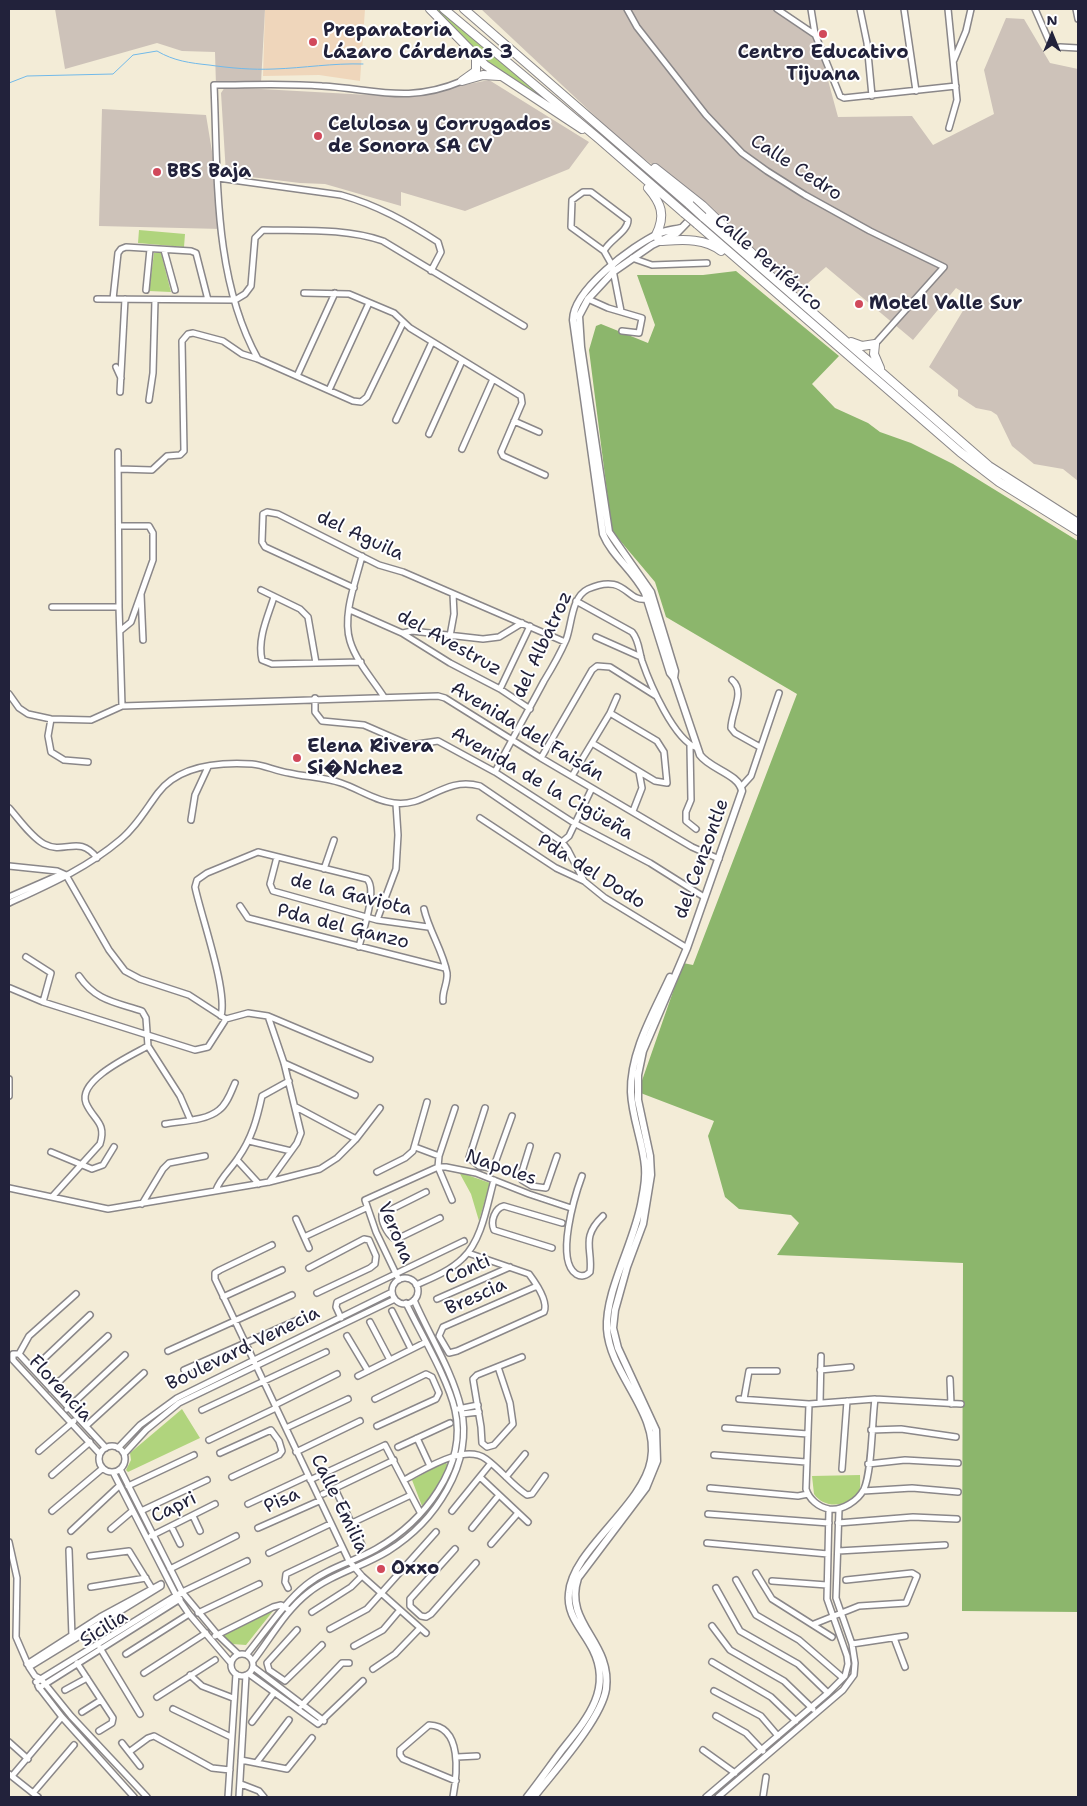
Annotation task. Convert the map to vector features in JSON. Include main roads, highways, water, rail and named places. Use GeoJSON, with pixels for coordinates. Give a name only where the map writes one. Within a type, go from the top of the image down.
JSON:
{"type":"FeatureCollection","features":[{"type":"Feature","properties":{"kind":"highway"},"geometry":{"type":"LineString","coordinates":[[430,9],[476,56],[501,76],[558,115],[599,138]]}},
{"type":"Feature","properties":{"kind":"highway","name":"Calle Periférico"},"geometry":{"type":"LineString","coordinates":[[444,9],[599,138],[628,166],[743,263],[960,452],[999,482],[1078,531]]}},
{"type":"Feature","properties":{"kind":"highway","name":"Calle Periférico"},"geometry":{"type":"LineString","coordinates":[[464,9],[989,466],[1078,523]]}},
{"type":"Feature","properties":{"kind":"highway"},"geometry":{"type":"LineString","coordinates":[[476,56],[476,71],[462,81],[483,74],[501,76]]}},
{"type":"Feature","properties":{"kind":"highway"},"geometry":{"type":"LineString","coordinates":[[626,149],[656,168],[703,206],[758,260],[768,274]]}},
{"type":"Feature","properties":{"kind":"highway"},"geometry":{"type":"LineString","coordinates":[[628,166],[657,198],[660,205],[662,220],[658,238],[703,241],[714,245],[736,263],[743,263]]}},
{"type":"Feature","properties":{"kind":"highway"},"geometry":{"type":"LineString","coordinates":[[840,336],[862,346],[876,344],[875,358],[883,372]]}},
{"type":"Feature","properties":{"kind":"main road"},"geometry":{"type":"LineString","coordinates":[[674,678],[670,673],[640,582],[612,550],[602,528],[573,320],[578,303],[613,268],[658,238],[672,236],[703,206]]}},
{"type":"Feature","properties":{"kind":"main road"},"geometry":{"type":"LineString","coordinates":[[658,238],[632,258],[613,268],[588,299],[580,312],[579,320],[607,527],[617,547],[651,592],[675,671],[674,678]]}},
{"type":"Feature","properties":{"kind":"main road","name":"del Cenzontle"},"geometry":{"type":"LineString","coordinates":[[570,1745],[594,1718],[602,1703],[606,1677],[599,1648],[577,1612],[574,1595],[576,1587],[584,1568],[646,1488],[657,1462],[656,1430],[613,1350],[611,1334],[615,1310],[627,1267],[642,1230],[651,1175],[650,1156],[637,1093],[641,1050],[688,940],[741,796],[741,787],[735,780],[709,765],[697,748],[674,678]]}},
{"type":"Feature","properties":{"kind":"main road"},"geometry":{"type":"LineString","coordinates":[[526,1797],[570,1745]]}},
{"type":"Feature","properties":{"kind":"main road"},"geometry":{"type":"LineString","coordinates":[[534,1797],[570,1745]]}},
{"type":"Feature","properties":{"kind":"waterway"},"geometry":{"type":"LineString","coordinates":[[9,83],[27,76],[113,74],[133,55],[157,51],[182,61],[241,68],[274,69],[363,64]]}},
{"type":"Feature","properties":{"kind":"place","name":"Centro Educativo Tijuana"},"geometry":{"type":"Point","coordinates":[823,34]}},
{"type":"Feature","properties":{"kind":"place","name":"Preparatoria Lázaro Cárdenas 3"},"geometry":{"type":"Point","coordinates":[313,42]}},
{"type":"Feature","properties":{"kind":"place","name":"Celulosa y Corrugados de Sonora SA CV"},"geometry":{"type":"Point","coordinates":[318,136]}},
{"type":"Feature","properties":{"kind":"place","name":"BBS Baja"},"geometry":{"type":"Point","coordinates":[157,172]}},
{"type":"Feature","properties":{"kind":"place","name":"Motel Valle Sur"},"geometry":{"type":"Point","coordinates":[859,304]}},
{"type":"Feature","properties":{"kind":"place","name":"Elena Rivera Si�Nchez"},"geometry":{"type":"Point","coordinates":[297,758]}},
{"type":"Feature","properties":{"kind":"place","name":"Oxxo"},"geometry":{"type":"Point","coordinates":[381,1569]}}]}
